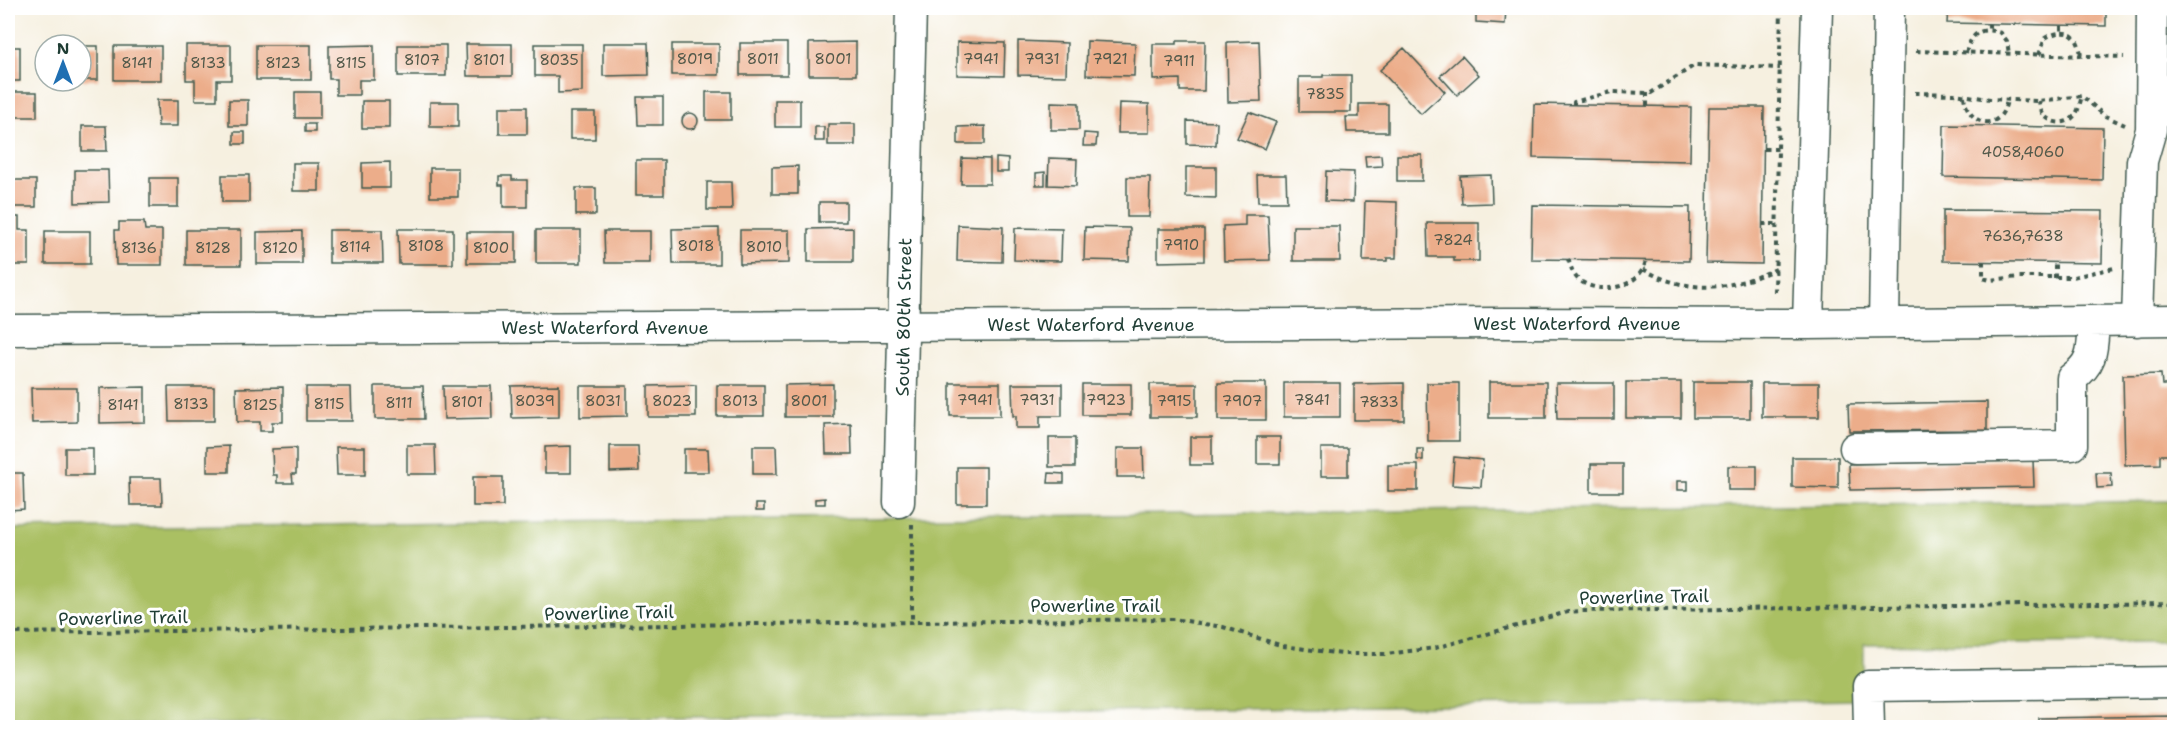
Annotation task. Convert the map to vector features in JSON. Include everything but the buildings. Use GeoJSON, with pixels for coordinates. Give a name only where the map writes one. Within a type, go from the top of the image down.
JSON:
{"type":"FeatureCollection","features":[{"type":"Feature","properties":{"kind":"street","name":"South 80th Street"},"geometry":{"type":"LineString","coordinates":[[899,501],[911,8]]}},
{"type":"Feature","properties":{"kind":"street"},"geometry":{"type":"LineString","coordinates":[[1808,324],[1817,8]]}},
{"type":"Feature","properties":{"kind":"street"},"geometry":{"type":"LineString","coordinates":[[1884,323],[1889,8]]}},
{"type":"Feature","properties":{"kind":"street"},"geometry":{"type":"LineString","coordinates":[[2138,321],[2142,160],[2151,130],[2152,8]]}},
{"type":"Feature","properties":{"kind":"street"},"geometry":{"type":"LineString","coordinates":[[1855,448],[2072,445],[2072,378],[2084,370],[2092,352],[2094,321]]}},
{"type":"Feature","properties":{"kind":"street","name":"West Waterford Avenue"},"geometry":{"type":"LineString","coordinates":[[8,330],[2175,321]]}},
{"type":"Feature","properties":{"kind":"street"},"geometry":{"type":"LineString","coordinates":[[1869,728],[1868,686],[2175,682]]}},
{"type":"Feature","properties":{"kind":"path"},"geometry":{"type":"LineString","coordinates":[[1775,292],[1781,8]]}},
{"type":"Feature","properties":{"kind":"path"},"geometry":{"type":"LineString","coordinates":[[1989,24],[1989,31]]}},
{"type":"Feature","properties":{"kind":"path"},"geometry":{"type":"LineString","coordinates":[[2061,26],[2061,33]]}},
{"type":"Feature","properties":{"kind":"path"},"geometry":{"type":"LineString","coordinates":[[1966,52],[1974,34],[1989,31],[2001,33],[2007,40],[2009,54]]}},
{"type":"Feature","properties":{"kind":"path"},"geometry":{"type":"LineString","coordinates":[[2039,55],[2045,38],[2053,33],[2061,33],[2071,34],[2076,39],[2080,45],[2081,56]]}},
{"type":"Feature","properties":{"kind":"path"},"geometry":{"type":"LineString","coordinates":[[1888,50],[2152,58]]}},
{"type":"Feature","properties":{"kind":"path"},"geometry":{"type":"LineString","coordinates":[[1574,105],[1574,102],[1611,92],[1651,93],[1695,65],[1780,68]]}},
{"type":"Feature","properties":{"kind":"path"},"geometry":{"type":"LineString","coordinates":[[1887,92],[2039,101],[2082,96],[2104,116],[2116,122],[2151,130]]}},
{"type":"Feature","properties":{"kind":"path"},"geometry":{"type":"LineString","coordinates":[[1647,93],[1647,106]]}},
{"type":"Feature","properties":{"kind":"path"},"geometry":{"type":"LineString","coordinates":[[1964,96],[1969,113],[1987,124],[2003,114],[2007,100]]}},
{"type":"Feature","properties":{"kind":"path"},"geometry":{"type":"LineString","coordinates":[[2039,101],[2043,115],[2060,125],[2075,116],[2082,96]]}},
{"type":"Feature","properties":{"kind":"path"},"geometry":{"type":"LineString","coordinates":[[1764,149],[1779,149]]}},
{"type":"Feature","properties":{"kind":"path"},"geometry":{"type":"LineString","coordinates":[[1762,224],[1777,224]]}},
{"type":"Feature","properties":{"kind":"path"},"geometry":{"type":"LineString","coordinates":[[1568,259],[1578,279],[1610,290],[1634,280],[1643,269],[1646,260]]}},
{"type":"Feature","properties":{"kind":"path"},"geometry":{"type":"LineString","coordinates":[[1983,261],[1983,278],[1990,280],[2019,277],[2073,277],[2112,268],[2139,272]]}},
{"type":"Feature","properties":{"kind":"path"},"geometry":{"type":"LineString","coordinates":[[2055,262],[2055,278]]}},
{"type":"Feature","properties":{"kind":"path"},"geometry":{"type":"LineString","coordinates":[[1643,269],[1671,282],[1707,290],[1746,281],[1776,268]]}},
{"type":"Feature","properties":{"kind":"path"},"geometry":{"type":"LineString","coordinates":[[899,501],[912,517],[912,622]]}},
{"type":"Feature","properties":{"kind":"path","name":"Powerline Trail"},"geometry":{"type":"LineString","coordinates":[[8,633],[1174,620],[1223,627],[1283,646],[1342,654],[1386,654],[1435,648],[1568,612],[1581,611],[2175,603]]}},
{"type":"Feature","properties":{"kind":"green space"},"geometry":{"type":"Polygon","coordinates":[[[2174,501],[2174,642],[1864,644],[1864,700],[8,727],[8,529],[2174,501]]]}}]}
